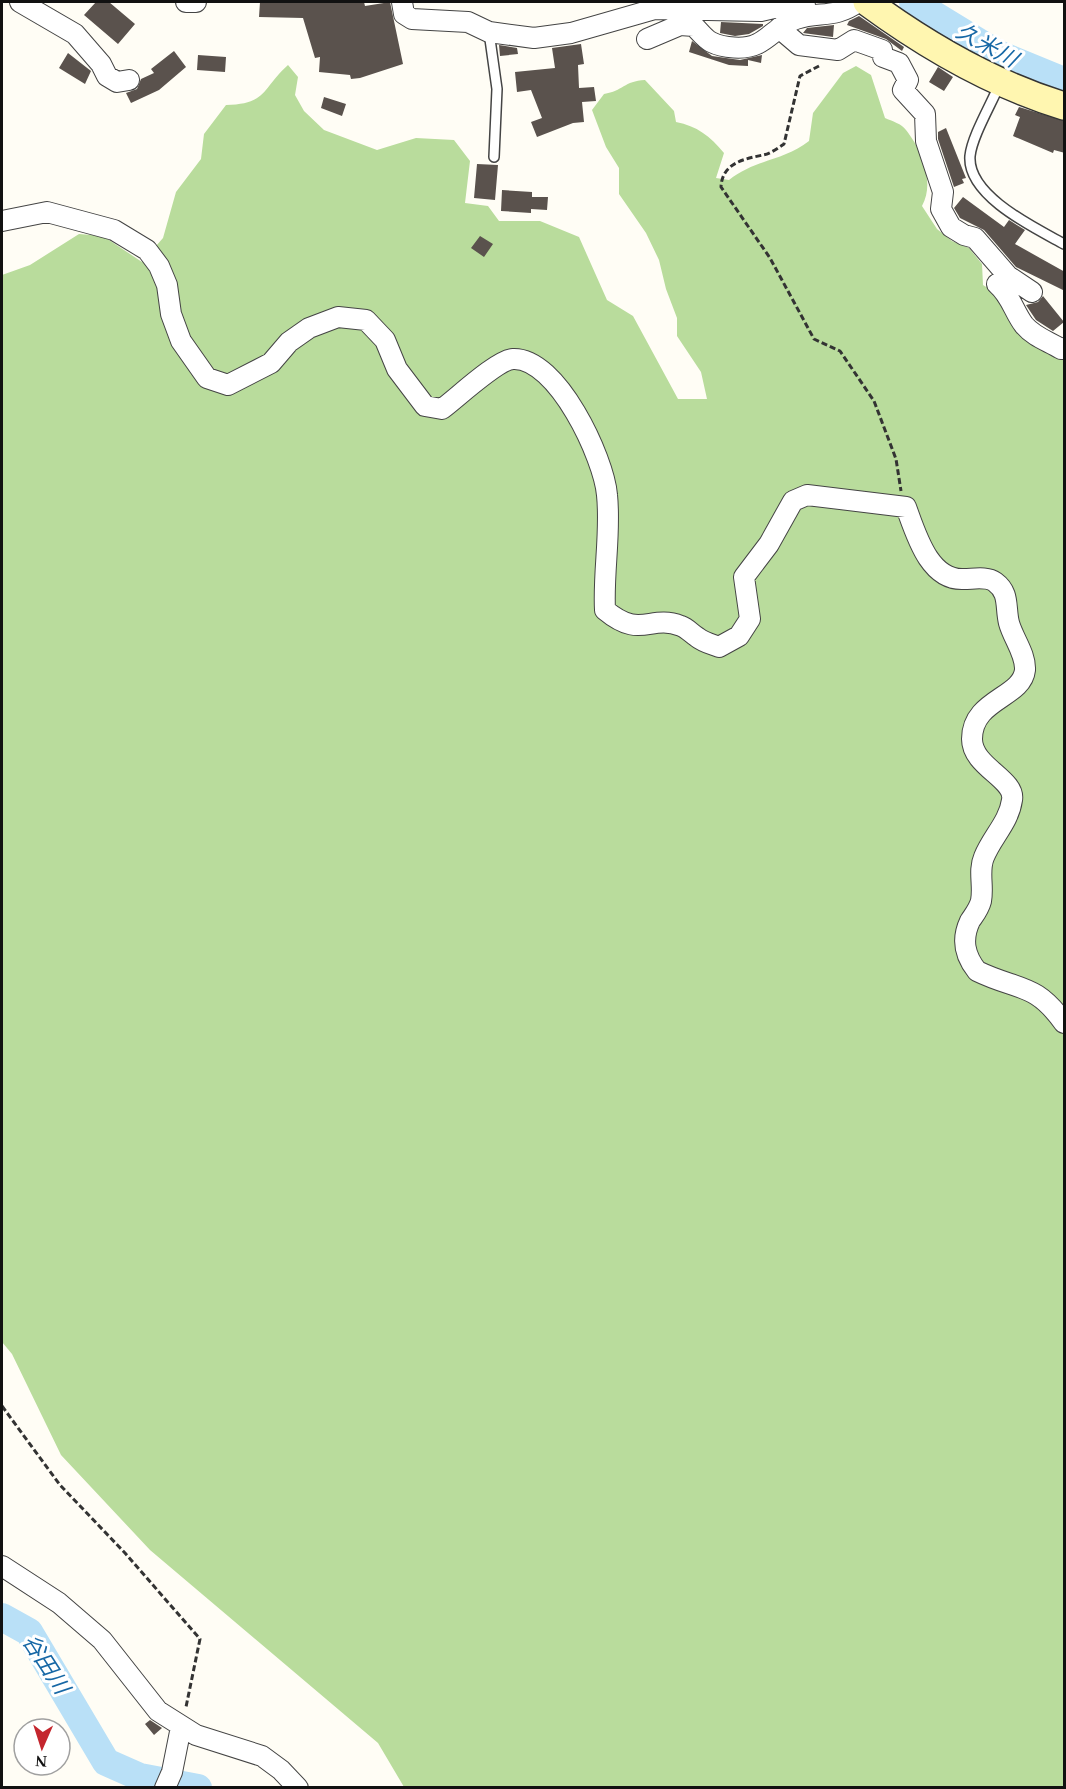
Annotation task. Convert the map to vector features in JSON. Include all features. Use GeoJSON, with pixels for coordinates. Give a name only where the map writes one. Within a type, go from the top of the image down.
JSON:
{"type":"FeatureCollection","features":[{"type":"Feature","properties":{"kind":"main road"},"geometry":{"type":"LineString","coordinates":[[867,2],[909,32],[1001,83],[1065,106]]}},
{"type":"Feature","properties":{"kind":"street"},"geometry":{"type":"LineString","coordinates":[[20,2],[75,34],[101,64],[107,76],[117,82],[129,80]]}},
{"type":"Feature","properties":{"kind":"street"},"geometry":{"type":"LineString","coordinates":[[186,2],[196,2]]}},
{"type":"Feature","properties":{"kind":"street"},"geometry":{"type":"LineString","coordinates":[[402,2],[405,14],[412,19],[468,22],[489,32],[534,38],[571,33],[655,9],[761,11],[787,5],[805,5]]}},
{"type":"Feature","properties":{"kind":"street"},"geometry":{"type":"LineString","coordinates":[[647,39],[680,25],[694,26],[711,42],[747,48],[799,18],[837,14],[858,2]]}},
{"type":"Feature","properties":{"kind":"street"},"geometry":{"type":"LineString","coordinates":[[779,28],[799,45],[838,50],[854,40],[876,46],[882,51],[883,57],[899,63],[908,80],[903,90],[925,114],[926,141],[944,197],[940,209],[947,221],[964,235],[975,238],[1008,276],[1032,292]]}},
{"type":"Feature","properties":{"kind":"street"},"geometry":{"type":"LineString","coordinates":[[2,221],[47,212],[114,230],[147,250],[159,266],[167,285],[171,314],[181,341],[207,378],[228,385],[271,363],[289,342],[309,328],[338,317],[366,320],[385,340],[397,369],[425,406],[442,409],[488,372],[512,359],[531,363],[561,389],[597,457],[607,495],[605,610],[620,622],[639,627],[664,622],[683,626],[698,639],[718,647],[739,636],[750,619],[744,577],[775,535],[793,501],[807,495],[906,507],[921,544],[938,570],[949,579],[992,579],[1002,588],[1011,632],[1024,663],[1025,671],[1019,682],[978,715],[972,737],[974,750],[995,776],[1010,786],[1013,797],[1003,826],[984,858],[980,904],[969,924],[965,951],[977,971],[1030,990],[1043,998],[1065,1023]]}},
{"type":"Feature","properties":{"kind":"street"},"geometry":{"type":"LineString","coordinates":[[997,284],[1012,302],[1023,324],[1034,335],[1061,349],[1065,348]]}},
{"type":"Feature","properties":{"kind":"street"},"geometry":{"type":"LineString","coordinates":[[2,1566],[59,1603],[102,1640],[158,1711],[181,1727],[216,1743],[240,1747],[262,1756],[281,1770],[297,1788]]}},
{"type":"Feature","properties":{"kind":"street"},"geometry":{"type":"LineString","coordinates":[[165,1788],[172,1772],[181,1727]]}},
{"type":"Feature","properties":{"kind":"lane"},"geometry":{"type":"LineString","coordinates":[[489,32],[497,89],[494,158]]}},
{"type":"Feature","properties":{"kind":"lane"},"geometry":{"type":"LineString","coordinates":[[1001,83],[970,155],[971,169],[987,192],[1008,212],[1065,244]]}},
{"type":"Feature","properties":{"kind":"path"},"geometry":{"type":"LineString","coordinates":[[826,64],[800,76],[784,144],[765,155],[749,156],[732,164],[722,180],[722,187],[770,258],[814,339],[840,351],[873,401],[896,459],[906,507]]}},
{"type":"Feature","properties":{"kind":"path"},"geometry":{"type":"LineString","coordinates":[[2,1406],[60,1485],[125,1553],[200,1639],[181,1727]]}},
{"type":"Feature","properties":{"kind":"green space"},"geometry":{"type":"Polygon","coordinates":[[[288,65],[298,77],[295,95],[304,111],[324,130],[377,150],[416,138],[454,140],[470,161],[465,203],[488,206],[499,221],[540,221],[579,237],[607,300],[633,316],[678,399],[707,399],[701,372],[677,336],[677,318],[666,289],[659,260],[646,233],[619,194],[619,168],[606,147],[592,110],[604,94],[632,82],[645,80],[674,111],[676,122],[703,133],[724,153],[716,178],[729,180],[749,168],[790,153],[809,141],[813,113],[843,73],[856,66],[871,75],[885,118],[904,128],[922,157],[927,187],[922,206],[937,229],[952,241],[969,248],[982,264],[983,285],[999,295],[1064,353],[1064,1787],[404,1787],[378,1743],[150,1550],[61,1455],[12,1354],[2,1342],[2,275],[30,265],[79,234],[103,236],[142,262],[163,238],[176,192],[201,159],[204,134],[226,105],[250,102],[257,98],[288,65]]]}},
{"type":"Feature","properties":{"kind":"building"},"geometry":{"type":"Polygon","coordinates":[[[96,2],[109,2],[135,24],[118,44],[84,15],[96,2]]]}},
{"type":"Feature","properties":{"kind":"building"},"geometry":{"type":"Polygon","coordinates":[[[260,2],[364,2],[365,6],[390,2],[403,64],[351,79],[350,75],[319,72],[320,57],[315,58],[303,18],[259,17],[260,2]]]}},
{"type":"Feature","properties":{"kind":"building"},"geometry":{"type":"Polygon","coordinates":[[[859,16],[904,47],[902,51],[886,39],[847,25],[849,21],[859,16]]]}},
{"type":"Feature","properties":{"kind":"building"},"geometry":{"type":"Polygon","coordinates":[[[721,22],[763,24],[763,26],[749,34],[735,36],[720,33],[721,22]]]}},
{"type":"Feature","properties":{"kind":"building"},"geometry":{"type":"Polygon","coordinates":[[[834,25],[833,37],[803,33],[807,28],[834,25]]]}},
{"type":"Feature","properties":{"kind":"building"},"geometry":{"type":"Polygon","coordinates":[[[692,41],[712,56],[740,60],[762,55],[761,63],[748,60],[748,66],[729,65],[689,52],[692,41]]]}},
{"type":"Feature","properties":{"kind":"building"},"geometry":{"type":"Polygon","coordinates":[[[581,44],[584,64],[578,65],[579,88],[594,87],[596,101],[582,102],[584,122],[573,123],[537,137],[531,122],[542,118],[531,90],[517,92],[515,72],[555,68],[552,48],[581,44]]]}},
{"type":"Feature","properties":{"kind":"building"},"geometry":{"type":"Polygon","coordinates":[[[499,45],[517,48],[518,54],[500,56],[499,45]]]}},
{"type":"Feature","properties":{"kind":"building"},"geometry":{"type":"Polygon","coordinates":[[[174,51],[186,67],[159,90],[131,103],[126,93],[137,89],[141,79],[154,73],[151,69],[174,51]]]}},
{"type":"Feature","properties":{"kind":"building"},"geometry":{"type":"Polygon","coordinates":[[[68,53],[91,71],[85,84],[59,68],[68,53]]]}},
{"type":"Feature","properties":{"kind":"building"},"geometry":{"type":"Polygon","coordinates":[[[198,55],[226,57],[225,72],[197,70],[198,55]]]}},
{"type":"Feature","properties":{"kind":"building"},"geometry":{"type":"Polygon","coordinates":[[[938,67],[953,77],[944,91],[929,82],[938,67]]]}},
{"type":"Feature","properties":{"kind":"building"},"geometry":{"type":"Polygon","coordinates":[[[324,97],[346,104],[342,116],[321,108],[324,97]]]}},
{"type":"Feature","properties":{"kind":"building"},"geometry":{"type":"Polygon","coordinates":[[[1019,107],[1065,121],[1065,153],[1054,150],[1053,153],[1013,136],[1020,117],[1015,115],[1019,107]]]}},
{"type":"Feature","properties":{"kind":"building"},"geometry":{"type":"Polygon","coordinates":[[[946,128],[966,178],[962,179],[964,183],[954,187],[938,139],[938,132],[946,128]]]}},
{"type":"Feature","properties":{"kind":"building"},"geometry":{"type":"Polygon","coordinates":[[[477,164],[498,165],[495,200],[474,198],[477,164]]]}},
{"type":"Feature","properties":{"kind":"building"},"geometry":{"type":"Polygon","coordinates":[[[502,190],[532,192],[532,197],[548,197],[547,210],[531,209],[531,213],[501,211],[502,190]]]}},
{"type":"Feature","properties":{"kind":"building"},"geometry":{"type":"Polygon","coordinates":[[[963,197],[1004,227],[1009,220],[1025,230],[1015,244],[1065,272],[1065,291],[1016,267],[984,230],[960,218],[954,208],[963,197]]]}},
{"type":"Feature","properties":{"kind":"building"},"geometry":{"type":"Polygon","coordinates":[[[480,236],[493,244],[484,257],[471,248],[480,236]]]}},
{"type":"Feature","properties":{"kind":"building"},"geometry":{"type":"Polygon","coordinates":[[[1043,296],[1064,322],[1053,331],[1036,320],[1026,305],[1038,302],[1043,296]]]}},
{"type":"Feature","properties":{"kind":"building"},"geometry":{"type":"Polygon","coordinates":[[[150,1720],[162,1728],[154,1735],[145,1724],[150,1720]]]}},
{"type":"Feature","properties":{"kind":"waterway","name":"久米川"},"geometry":{"type":"LineString","coordinates":[[913,2],[998,54],[1064,81]]}},
{"type":"Feature","properties":{"kind":"waterway","name":"谷田川"},"geometry":{"type":"LineString","coordinates":[[2,1617],[29,1632],[106,1762],[140,1777],[198,1788]]}}]}
